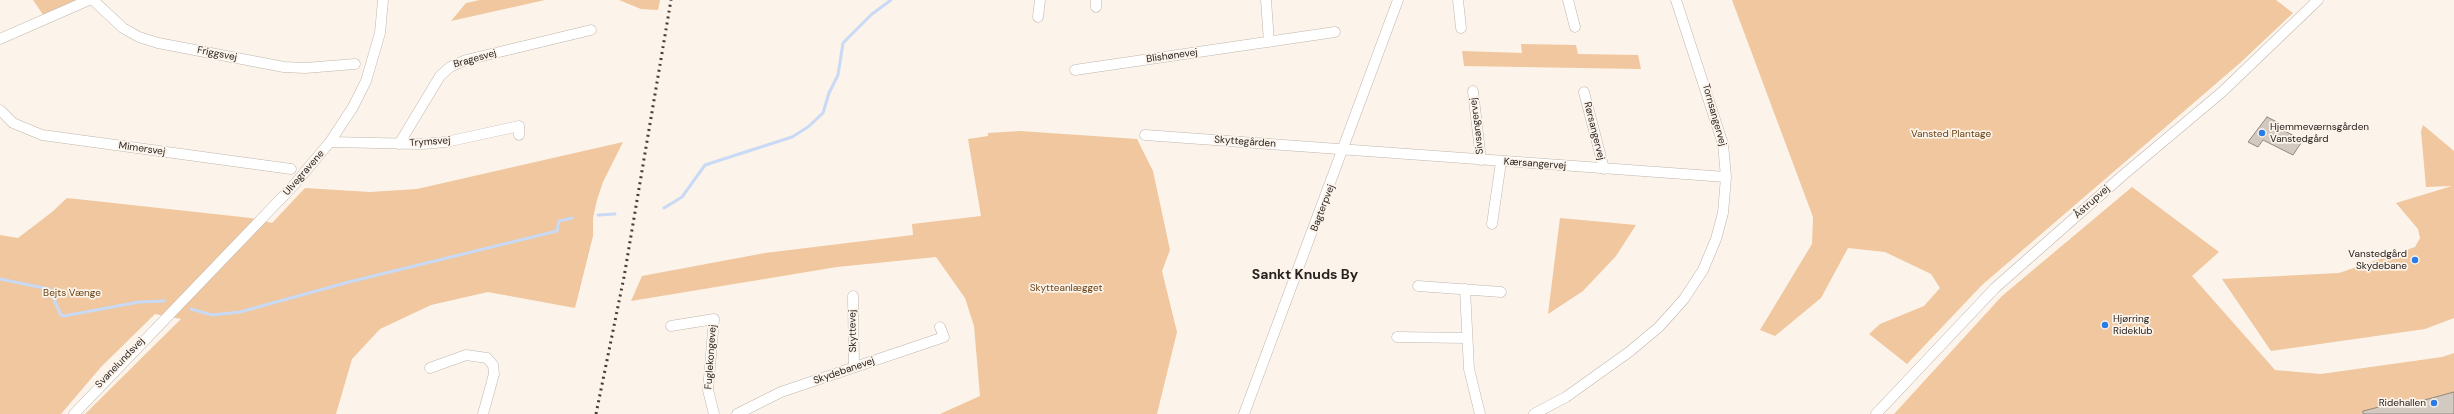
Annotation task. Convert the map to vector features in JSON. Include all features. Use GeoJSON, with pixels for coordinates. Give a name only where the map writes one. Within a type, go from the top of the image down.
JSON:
{"type":"FeatureCollection","features":[{"type":"Feature","properties":{"kind":"street"},"geometry":{"type":"LineString","coordinates":[[0,39],[89,0]]}},
{"type":"Feature","properties":{"kind":"street","name":"Friggsvej"},"geometry":{"type":"LineString","coordinates":[[93,0],[124,28],[139,37],[158,43],[284,67],[305,68],[355,64]]}},
{"type":"Feature","properties":{"kind":"street","name":"Ulvegravene"},"geometry":{"type":"LineString","coordinates":[[168,314],[294,186],[330,142],[353,107],[366,81],[380,33],[384,0]]}},
{"type":"Feature","properties":{"kind":"street"},"geometry":{"type":"LineString","coordinates":[[1038,17],[1040,0]]}},
{"type":"Feature","properties":{"kind":"street"},"geometry":{"type":"LineString","coordinates":[[1266,0],[1269,42]]}},
{"type":"Feature","properties":{"kind":"street","name":"Bagterpvej"},"geometry":{"type":"LineString","coordinates":[[1244,414],[1344,150],[1398,0]]}},
{"type":"Feature","properties":{"kind":"street"},"geometry":{"type":"LineString","coordinates":[[1458,0],[1461,28]]}},
{"type":"Feature","properties":{"kind":"street"},"geometry":{"type":"LineString","coordinates":[[1568,0],[1575,27]]}},
{"type":"Feature","properties":{"kind":"street","name":"Tornsangervej"},"geometry":{"type":"LineString","coordinates":[[1534,414],[1566,397],[1629,352],[1659,327],[1684,299],[1703,270],[1716,239],[1723,213],[1726,177],[1723,144],[1676,0]]}},
{"type":"Feature","properties":{"kind":"street","name":"Åstrupvej"},"geometry":{"type":"LineString","coordinates":[[1876,414],[1995,288],[2122,176],[2233,82],[2318,0]]}},
{"type":"Feature","properties":{"kind":"street","name":"Bragesvej"},"geometry":{"type":"LineString","coordinates":[[399,144],[440,76],[450,67],[466,60],[591,30]]}},
{"type":"Feature","properties":{"kind":"street","name":"Blishønevej"},"geometry":{"type":"LineString","coordinates":[[1075,70],[1335,32]]}},
{"type":"Feature","properties":{"kind":"street","name":"Sivsangervej"},"geometry":{"type":"LineString","coordinates":[[1473,91],[1481,160]]}},
{"type":"Feature","properties":{"kind":"street","name":"Rørsangervej"},"geometry":{"type":"LineString","coordinates":[[1584,92],[1604,169]]}},
{"type":"Feature","properties":{"kind":"street","name":"Mimersvej"},"geometry":{"type":"LineString","coordinates":[[0,110],[13,123],[42,135],[292,169]]}},
{"type":"Feature","properties":{"kind":"street","name":"Trymsvej"},"geometry":{"type":"LineString","coordinates":[[330,142],[399,144],[446,142],[519,126],[519,135]]}},
{"type":"Feature","properties":{"kind":"street","name":"Skyttegården"},"geometry":{"type":"LineString","coordinates":[[1145,135],[1344,150]]}},
{"type":"Feature","properties":{"kind":"street","name":"Kærsangervej"},"geometry":{"type":"LineString","coordinates":[[1344,150],[1726,177]]}},
{"type":"Feature","properties":{"kind":"street"},"geometry":{"type":"LineString","coordinates":[[1492,224],[1501,162]]}},
{"type":"Feature","properties":{"kind":"street"},"geometry":{"type":"LineString","coordinates":[[1418,286],[1500,292]]}},
{"type":"Feature","properties":{"kind":"street"},"geometry":{"type":"LineString","coordinates":[[1465,289],[1466,338],[1469,369],[1480,414]]}},
{"type":"Feature","properties":{"kind":"street","name":"Skyttevej"},"geometry":{"type":"LineString","coordinates":[[853,296],[854,367]]}},
{"type":"Feature","properties":{"kind":"street","name":"Svanelundsvej"},"geometry":{"type":"LineString","coordinates":[[74,414],[168,314]]}},
{"type":"Feature","properties":{"kind":"street","name":"Fuglekongevej"},"geometry":{"type":"LineString","coordinates":[[671,326],[714,320],[708,390],[714,414]]}},
{"type":"Feature","properties":{"kind":"street","name":"Skydebanevej"},"geometry":{"type":"LineString","coordinates":[[737,414],[781,392],[944,337],[940,327]]}},
{"type":"Feature","properties":{"kind":"street"},"geometry":{"type":"LineString","coordinates":[[1396,337],[1466,338]]}},
{"type":"Feature","properties":{"kind":"street"},"geometry":{"type":"LineString","coordinates":[[430,368],[466,355],[477,355],[487,358],[493,365],[494,374],[484,414]]}},
{"type":"Feature","properties":{"kind":"green space"},"geometry":{"type":"Polygon","coordinates":[[[33,0],[76,0],[44,16],[33,0]]]}},
{"type":"Feature","properties":{"kind":"green space"},"geometry":{"type":"Polygon","coordinates":[[[480,0],[545,0],[451,21],[466,3],[480,0]]]}},
{"type":"Feature","properties":{"kind":"green space"},"geometry":{"type":"Polygon","coordinates":[[[619,0],[660,0],[658,10],[641,9],[619,0]]]}},
{"type":"Feature","properties":{"kind":"green space","name":"Vansted Plantage"},"geometry":{"type":"Polygon","coordinates":[[[1732,0],[2276,0],[2293,13],[2240,63],[1982,285],[1907,364],[1869,334],[1880,324],[1924,306],[1940,288],[1931,274],[1885,252],[1848,248],[1821,298],[1775,336],[1760,330],[1812,244],[1813,217],[1732,0]]]}},
{"type":"Feature","properties":{"kind":"green space"},"geometry":{"type":"Polygon","coordinates":[[[1521,44],[1576,45],[1578,54],[1638,55],[1641,69],[1464,66],[1462,51],[1522,53],[1521,44]]]}},
{"type":"Feature","properties":{"kind":"green space","name":"Vanstedgård Skydebane"},"geometry":{"type":"Polygon","coordinates":[[[2423,125],[2454,151],[2454,318],[2425,329],[2271,351],[2222,279],[2339,273],[2415,247],[2420,238],[2418,229],[2396,203],[2452,186],[2426,187],[2421,131],[2423,125]]]}},
{"type":"Feature","properties":{"kind":"green space","name":"Skytteanlægget"},"geometry":{"type":"Polygon","coordinates":[[[1020,131],[1137,139],[1153,171],[1170,250],[1162,271],[1177,332],[1157,414],[940,414],[980,396],[974,326],[965,298],[936,257],[837,267],[631,301],[642,276],[765,253],[913,235],[912,224],[981,216],[968,139],[988,136],[988,133],[1020,131]]]}},
{"type":"Feature","properties":{"kind":"green space","name":"Bejts Vænge"},"geometry":{"type":"Polygon","coordinates":[[[623,142],[603,182],[597,200],[593,218],[593,236],[575,308],[488,292],[431,305],[380,329],[352,359],[336,414],[85,414],[181,319],[155,314],[101,367],[61,414],[0,414],[0,235],[18,238],[52,212],[67,198],[251,218],[272,223],[305,188],[370,192],[417,189],[623,142]]]}},
{"type":"Feature","properties":{"kind":"green space","name":"Hjørring Rideklub"},"geometry":{"type":"Polygon","coordinates":[[[2132,187],[2219,252],[2192,276],[2275,370],[2321,374],[2442,357],[2454,353],[2454,414],[1894,414],[2002,296],[2132,187]]]}},
{"type":"Feature","properties":{"kind":"green space"},"geometry":{"type":"Polygon","coordinates":[[[1560,218],[1636,225],[1616,256],[1583,291],[1548,314],[1560,218]]]}},
{"type":"Feature","properties":{"kind":"building","name":"Hjemmeværnsgården Vanstedgård"},"geometry":{"type":"Polygon","coordinates":[[[2267,117],[2277,122],[2274,126],[2303,140],[2293,155],[2263,140],[2258,147],[2248,142],[2267,117]]]}},
{"type":"Feature","properties":{"kind":"building","name":"Ridehallen"},"geometry":{"type":"Polygon","coordinates":[[[2454,392],[2454,414],[2363,414],[2363,411],[2403,401],[2406,405],[2454,392]]]}},
{"type":"Feature","properties":{"kind":"waterway"},"geometry":{"type":"LineString","coordinates":[[664,208],[682,197],[705,165],[792,137],[808,127],[823,113],[829,93],[838,75],[843,43],[872,14],[891,0]]}},
{"type":"Feature","properties":{"kind":"waterway"},"geometry":{"type":"LineString","coordinates":[[598,215],[615,214]]}},
{"type":"Feature","properties":{"kind":"waterway"},"geometry":{"type":"LineString","coordinates":[[191,309],[212,315],[240,312],[349,282],[557,231],[559,221],[572,218]]}},
{"type":"Feature","properties":{"kind":"waterway"},"geometry":{"type":"LineString","coordinates":[[0,279],[49,289],[61,315],[64,316],[139,302],[164,301]]}},
{"type":"Feature","properties":{"kind":"railway"},"geometry":{"type":"LineString","coordinates":[[596,414],[624,277],[671,0]]}},
{"type":"Feature","properties":{"kind":"place","name":"Hjemmeværnsgården Vanstedgård"},"geometry":{"type":"Point","coordinates":[2262,133]}},
{"type":"Feature","properties":{"kind":"place","name":"Vanstedgård Skydebane"},"geometry":{"type":"Point","coordinates":[2415,260]}},
{"type":"Feature","properties":{"kind":"place","name":"Hjørring Rideklub"},"geometry":{"type":"Point","coordinates":[2105,325]}},
{"type":"Feature","properties":{"kind":"place","name":"Ridehallen"},"geometry":{"type":"Point","coordinates":[2434,403]}},
{"type":"Feature","properties":{"kind":"district","name":"Sankt Knuds By"},"geometry":{"type":"Point","coordinates":[1305,275]}}]}
